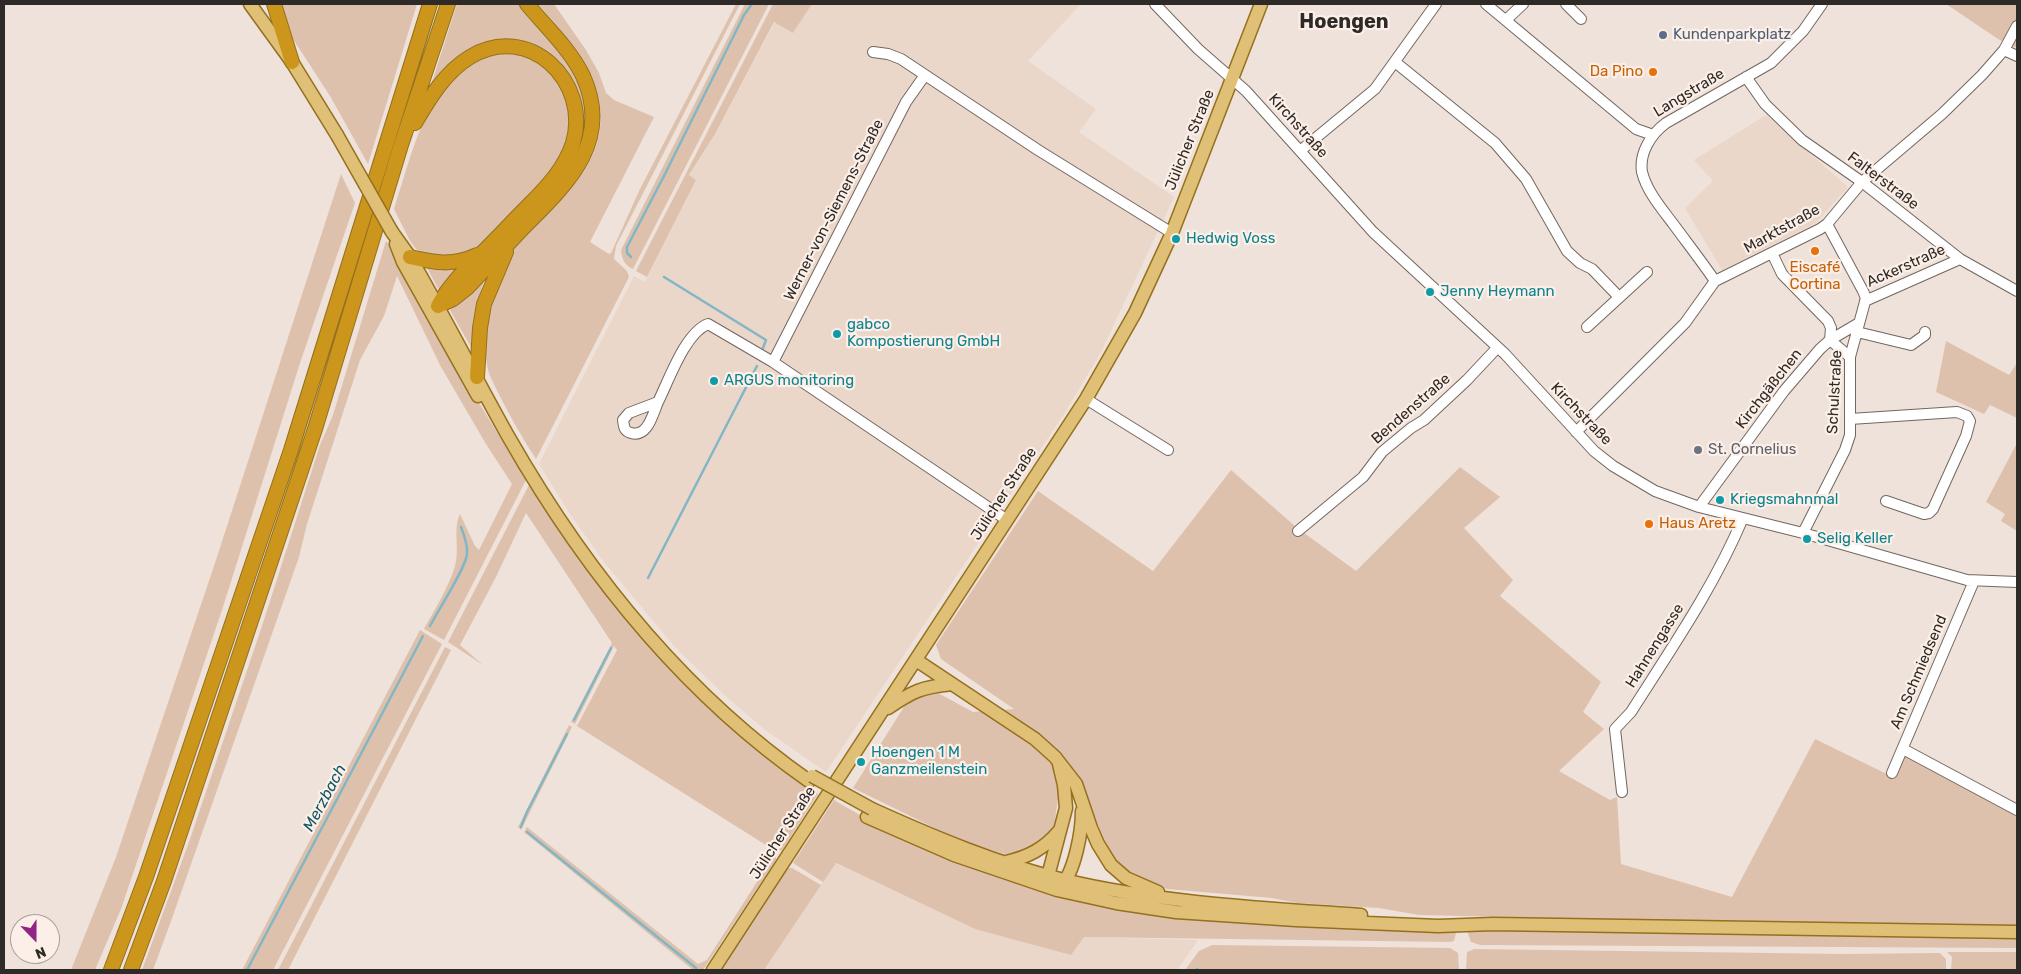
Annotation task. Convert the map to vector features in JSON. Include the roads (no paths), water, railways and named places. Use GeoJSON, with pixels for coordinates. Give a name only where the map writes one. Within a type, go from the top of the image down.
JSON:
{"type":"FeatureCollection","features":[{"type":"Feature","properties":{"kind":"highway"},"geometry":{"type":"LineString","coordinates":[[274,4],[292,62]]}},
{"type":"Feature","properties":{"kind":"highway"},"geometry":{"type":"LineString","coordinates":[[111,970],[149,868],[291,450],[430,4]]}},
{"type":"Feature","properties":{"kind":"highway"},"geometry":{"type":"LineString","coordinates":[[131,970],[164,881],[315,430],[401,146],[448,4]]}},
{"type":"Feature","properties":{"kind":"highway"},"geometry":{"type":"LineString","coordinates":[[438,306],[453,299],[467,288],[550,201],[575,172],[587,149],[592,118],[590,97],[578,67],[527,4]]}},
{"type":"Feature","properties":{"kind":"highway"},"geometry":{"type":"LineString","coordinates":[[401,146],[446,77],[470,56],[482,51],[496,48],[522,48],[546,59],[562,74],[574,101],[577,120],[575,133],[567,158],[560,170],[542,192],[449,287],[438,306]]}},
{"type":"Feature","properties":{"kind":"highway"},"geometry":{"type":"LineString","coordinates":[[477,377],[480,328],[484,304],[510,242]]}},
{"type":"Feature","properties":{"kind":"highway"},"geometry":{"type":"LineString","coordinates":[[410,257],[444,264],[461,261],[482,253]]}},
{"type":"Feature","properties":{"kind":"main road"},"geometry":{"type":"LineString","coordinates":[[250,4],[292,62],[337,135],[392,232],[410,257],[438,306],[508,436],[574,541],[628,611],[666,656],[732,721],[775,757],[870,813],[954,855],[1056,883],[1116,903],[1176,912],[1296,920],[2017,932]]}},
{"type":"Feature","properties":{"kind":"main road","name":"Jülicher Straße"},"geometry":{"type":"LineString","coordinates":[[713,970],[1086,399],[1135,313],[1172,233],[1261,4]]}},
{"type":"Feature","properties":{"kind":"main road"},"geometry":{"type":"LineString","coordinates":[[392,232],[403,262],[440,330],[479,398],[508,436]]}},
{"type":"Feature","properties":{"kind":"main road"},"geometry":{"type":"LineString","coordinates":[[916,660],[1036,739],[1059,762],[1076,784],[1098,844],[1117,871],[1136,884],[1183,901]]}},
{"type":"Feature","properties":{"kind":"main road"},"geometry":{"type":"LineString","coordinates":[[882,712],[906,696],[927,687],[952,684]]}},
{"type":"Feature","properties":{"kind":"main road"},"geometry":{"type":"LineString","coordinates":[[1056,883],[1066,799],[1059,762]]}},
{"type":"Feature","properties":{"kind":"main road"},"geometry":{"type":"LineString","coordinates":[[1056,883],[1071,870],[1082,821],[1082,804]]}},
{"type":"Feature","properties":{"kind":"main road"},"geometry":{"type":"LineString","coordinates":[[870,813],[1006,862],[1056,883],[1183,901],[1438,923]]}},
{"type":"Feature","properties":{"kind":"main road"},"geometry":{"type":"LineString","coordinates":[[1006,862],[1038,851],[1062,827]]}},
{"type":"Feature","properties":{"kind":"street","name":"Kirchstraße"},"geometry":{"type":"LineString","coordinates":[[1155,4],[1198,49],[1246,91],[1373,232],[1505,354],[1594,451],[1633,479],[1655,492],[1699,508],[1803,533],[1974,581],[2017,582]]}},
{"type":"Feature","properties":{"kind":"street"},"geometry":{"type":"LineString","coordinates":[[1300,151],[1375,88],[1436,4]]}},
{"type":"Feature","properties":{"kind":"street"},"geometry":{"type":"LineString","coordinates":[[1486,4],[1636,129],[1653,134]]}},
{"type":"Feature","properties":{"kind":"street"},"geometry":{"type":"LineString","coordinates":[[1506,20],[1523,4]]}},
{"type":"Feature","properties":{"kind":"street"},"geometry":{"type":"LineString","coordinates":[[1566,4],[1581,19]]}},
{"type":"Feature","properties":{"kind":"street","name":"Langstraße"},"geometry":{"type":"LineString","coordinates":[[1715,281],[1651,193],[1642,171],[1643,156],[1647,143],[1653,134],[1666,123],[1771,63],[1803,32],[1822,4]]}},
{"type":"Feature","properties":{"kind":"street","name":"Marktstraße"},"geometry":{"type":"LineString","coordinates":[[1576,432],[1685,323],[1715,281],[1827,224],[1862,182],[1942,114],[2004,50],[2017,26]]}},
{"type":"Feature","properties":{"kind":"street"},"geometry":{"type":"LineString","coordinates":[[2004,50],[2017,56]]}},
{"type":"Feature","properties":{"kind":"street"},"geometry":{"type":"LineString","coordinates":[[874,52],[888,54],[900,59],[1038,150],[1172,233]]}},
{"type":"Feature","properties":{"kind":"street"},"geometry":{"type":"LineString","coordinates":[[1395,62],[1495,143],[1526,179],[1567,251],[1592,269],[1619,297]]}},
{"type":"Feature","properties":{"kind":"street","name":"Werner-von-Siemens-Straße"},"geometry":{"type":"LineString","coordinates":[[773,362],[906,102],[925,75]]}},
{"type":"Feature","properties":{"kind":"street","name":"Falterstraße"},"geometry":{"type":"LineString","coordinates":[[1746,77],[1765,104],[1802,140],[1862,182],[1960,259],[2017,291]]}},
{"type":"Feature","properties":{"kind":"street"},"geometry":{"type":"LineString","coordinates":[[1827,224],[1863,291],[1865,301]]}},
{"type":"Feature","properties":{"kind":"street"},"geometry":{"type":"LineString","coordinates":[[1772,253],[1782,274],[1828,321],[1831,328],[1830,340],[1850,357]]}},
{"type":"Feature","properties":{"kind":"street","name":"Ackerstraße"},"geometry":{"type":"LineString","coordinates":[[1865,301],[1960,259]]}},
{"type":"Feature","properties":{"kind":"street"},"geometry":{"type":"LineString","coordinates":[[1587,327],[1647,272]]}},
{"type":"Feature","properties":{"kind":"street","name":"Schulstraße"},"geometry":{"type":"LineString","coordinates":[[1803,533],[1845,450],[1850,435],[1850,357],[1865,301]]}},
{"type":"Feature","properties":{"kind":"street"},"geometry":{"type":"LineString","coordinates":[[658,402],[688,343],[700,327],[708,324],[773,362],[1006,520]]}},
{"type":"Feature","properties":{"kind":"street"},"geometry":{"type":"LineString","coordinates":[[1858,328],[1911,344],[1926,332]]}},
{"type":"Feature","properties":{"kind":"street","name":"Kirchgäßchen"},"geometry":{"type":"LineString","coordinates":[[1699,508],[1784,391],[1820,349],[1830,340],[1858,328]]}},
{"type":"Feature","properties":{"kind":"street","name":"Bendenstraße"},"geometry":{"type":"LineString","coordinates":[[1298,531],[1363,476],[1382,452],[1411,428],[1424,420],[1467,380],[1497,348]]}},
{"type":"Feature","properties":{"kind":"street"},"geometry":{"type":"LineString","coordinates":[[1086,399],[1168,450]]}},
{"type":"Feature","properties":{"kind":"street"},"geometry":{"type":"LineString","coordinates":[[1850,419],[1957,412],[1967,416],[1970,420],[1966,436],[1928,516],[1886,501]]}},
{"type":"Feature","properties":{"kind":"street","name":"Hahnengasse"},"geometry":{"type":"LineString","coordinates":[[1622,792],[1616,730],[1631,712],[1710,586],[1727,555],[1742,518]]}},
{"type":"Feature","properties":{"kind":"street","name":"Am Schmiedsend"},"geometry":{"type":"LineString","coordinates":[[1892,773],[1974,581]]}},
{"type":"Feature","properties":{"kind":"street"},"geometry":{"type":"LineString","coordinates":[[1903,749],[2017,810]]}},
{"type":"Feature","properties":{"kind":"waterway"},"geometry":{"type":"LineString","coordinates":[[631,257],[627,253],[627,247],[744,15],[752,4]]}},
{"type":"Feature","properties":{"kind":"waterway"},"geometry":{"type":"LineString","coordinates":[[664,277],[766,340],[763,348]]}},
{"type":"Feature","properties":{"kind":"waterway"},"geometry":{"type":"LineString","coordinates":[[648,578],[757,366]]}},
{"type":"Feature","properties":{"kind":"waterway","name":"Merzbach"},"geometry":{"type":"LineString","coordinates":[[430,626],[457,580],[465,561],[467,547],[461,527]]}},
{"type":"Feature","properties":{"kind":"waterway","name":"Merzbach"},"geometry":{"type":"LineString","coordinates":[[247,970],[423,636]]}},
{"type":"Feature","properties":{"kind":"waterway"},"geometry":{"type":"LineString","coordinates":[[574,720],[611,648]]}},
{"type":"Feature","properties":{"kind":"waterway"},"geometry":{"type":"LineString","coordinates":[[521,827],[567,734]]}},
{"type":"Feature","properties":{"kind":"waterway"},"geometry":{"type":"LineString","coordinates":[[527,832],[696,968]]}},
{"type":"Feature","properties":{"kind":"place","name":"Kundenparkplatz"},"geometry":{"type":"Point","coordinates":[1663,35]}},
{"type":"Feature","properties":{"kind":"place","name":"Da Pino"},"geometry":{"type":"Point","coordinates":[1653,72]}},
{"type":"Feature","properties":{"kind":"place","name":"Hedwig Voss"},"geometry":{"type":"Point","coordinates":[1176,239]}},
{"type":"Feature","properties":{"kind":"place","name":"Eiscafé Cortina"},"geometry":{"type":"Point","coordinates":[1815,251]}},
{"type":"Feature","properties":{"kind":"place","name":"Jenny Heymann"},"geometry":{"type":"Point","coordinates":[1430,292]}},
{"type":"Feature","properties":{"kind":"place","name":"gabco Kompostierung GmbH"},"geometry":{"type":"Point","coordinates":[837,334]}},
{"type":"Feature","properties":{"kind":"place","name":"ARGUS monitoring"},"geometry":{"type":"Point","coordinates":[714,381]}},
{"type":"Feature","properties":{"kind":"place","name":"St. Cornelius"},"geometry":{"type":"Point","coordinates":[1698,450]}},
{"type":"Feature","properties":{"kind":"place","name":"Kriegsmahnmal"},"geometry":{"type":"Point","coordinates":[1720,500]}},
{"type":"Feature","properties":{"kind":"place","name":"Haus Aretz"},"geometry":{"type":"Point","coordinates":[1649,524]}},
{"type":"Feature","properties":{"kind":"place","name":"Selig Keller"},"geometry":{"type":"Point","coordinates":[1807,539]}},
{"type":"Feature","properties":{"kind":"place","name":"Hoengen 1 M Ganzmeilenstein"},"geometry":{"type":"Point","coordinates":[861,762]}},
{"type":"Feature","properties":{"kind":"district","name":"Hoengen"},"geometry":{"type":"Point","coordinates":[1344,22]}}]}
